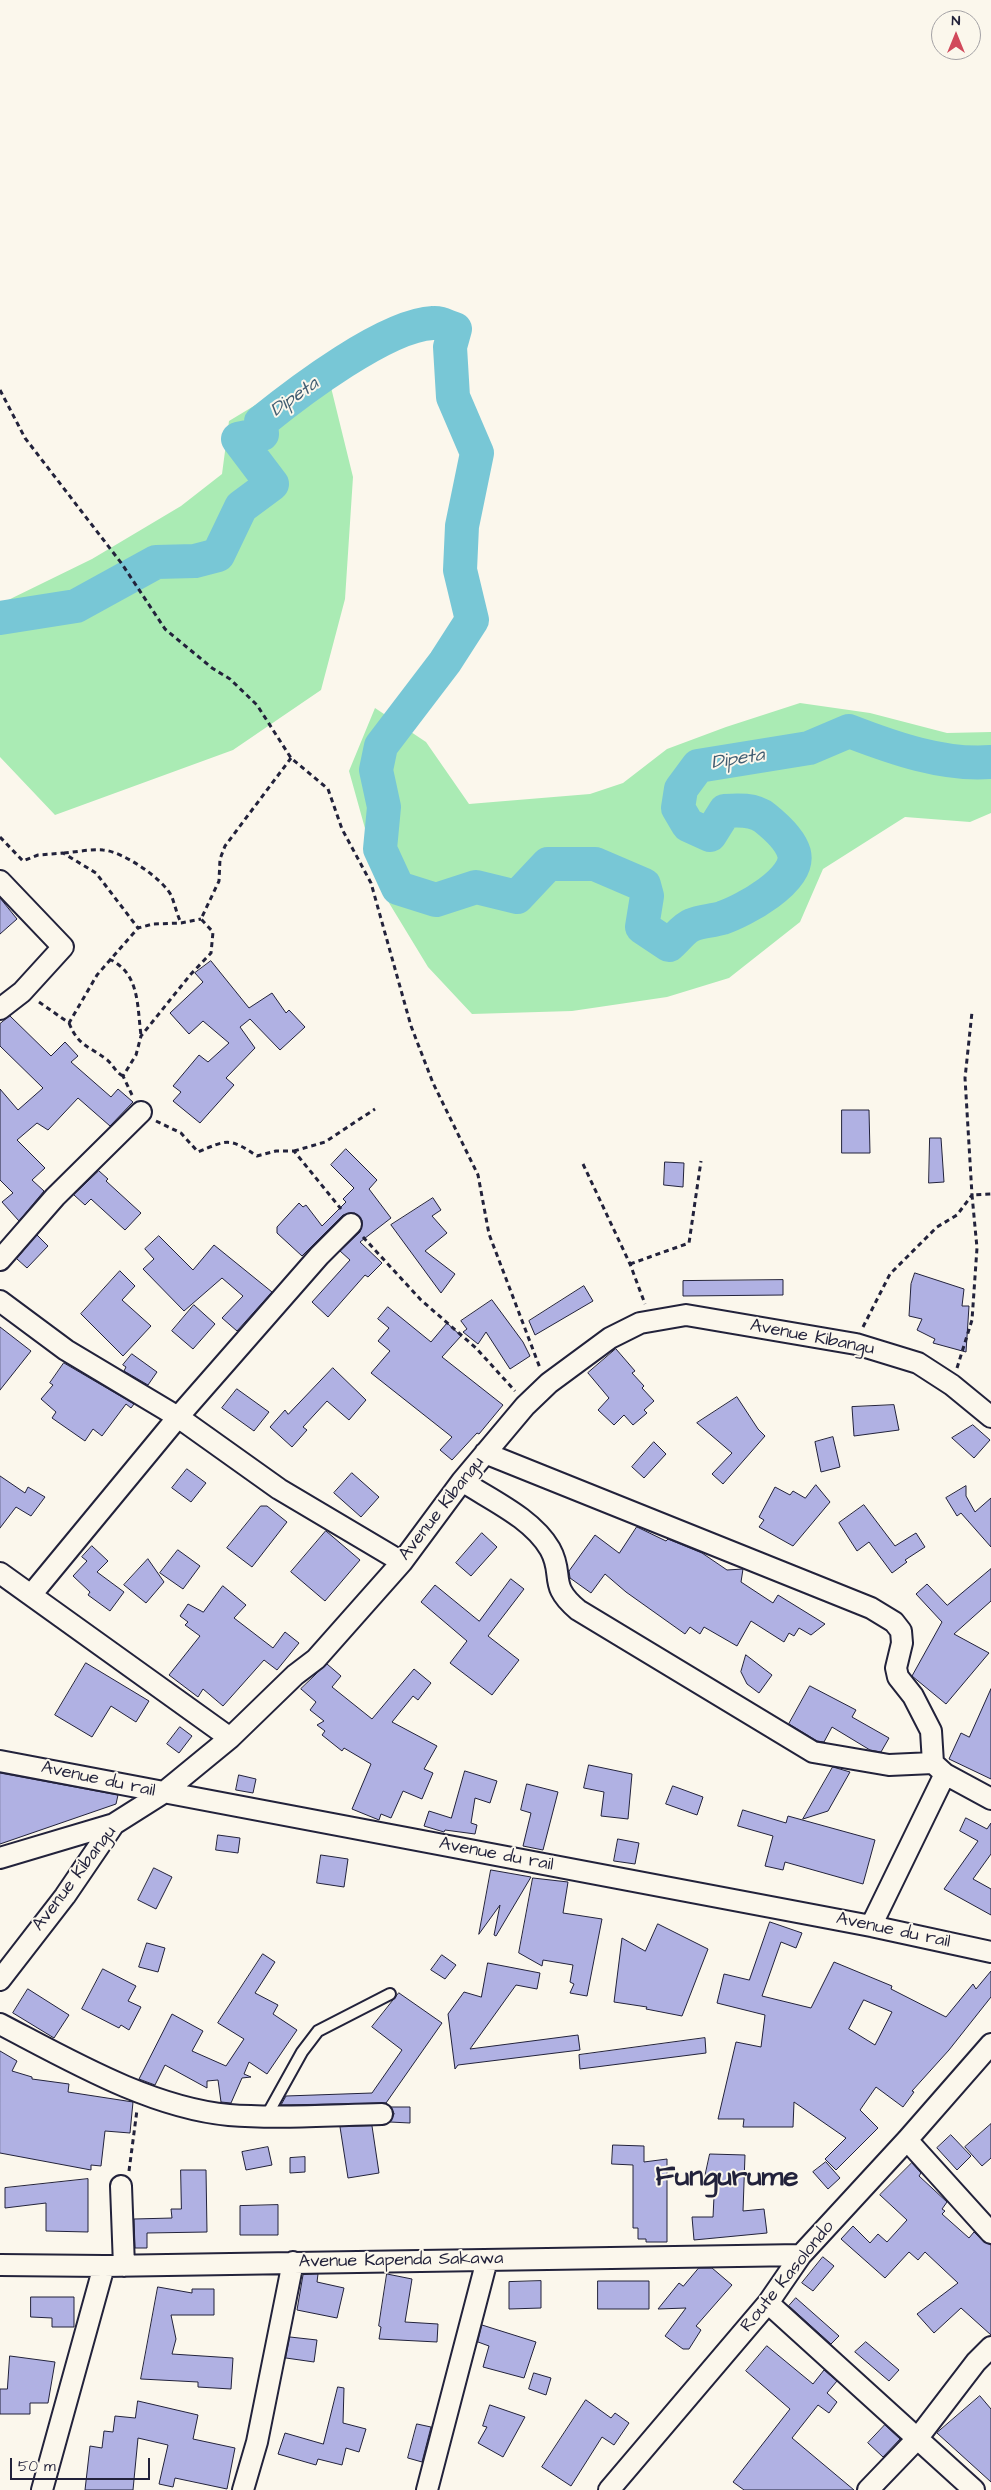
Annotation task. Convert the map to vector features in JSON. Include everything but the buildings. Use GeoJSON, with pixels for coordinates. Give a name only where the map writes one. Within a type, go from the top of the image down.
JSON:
{"type":"FeatureCollection","features":[{"type":"Feature","properties":{"kind":"street"},"geometry":{"type":"LineString","coordinates":[[0,881],[63,947],[22,992],[0,1009]]}},
{"type":"Feature","properties":{"kind":"street"},"geometry":{"type":"LineString","coordinates":[[0,1260],[55,1198],[141,1112]]}},
{"type":"Feature","properties":{"kind":"street"},"geometry":{"type":"LineString","coordinates":[[31,1595],[178,1417],[319,1256],[351,1224]]}},
{"type":"Feature","properties":{"kind":"street"},"geometry":{"type":"LineString","coordinates":[[0,1301],[66,1350],[178,1417],[279,1489],[402,1562]]}},
{"type":"Feature","properties":{"kind":"street","name":"Avenue Kibangu"},"geometry":{"type":"LineString","coordinates":[[0,1980],[65,1896],[114,1824],[163,1793],[230,1738],[295,1675],[316,1659],[402,1562],[462,1481],[526,1406],[549,1384],[610,1338],[640,1323],[686,1315],[856,1344],[918,1363],[952,1385],[991,1417]]}},
{"type":"Feature","properties":{"kind":"street"},"geometry":{"type":"LineString","coordinates":[[485,1453],[871,1608],[894,1622],[901,1631],[902,1643],[896,1668],[898,1677],[913,1696],[931,1731],[939,1768],[871,1926]]}},
{"type":"Feature","properties":{"kind":"street"},"geometry":{"type":"LineString","coordinates":[[462,1481],[526,1523],[538,1535],[550,1550],[555,1564],[557,1584],[564,1598],[578,1610],[813,1752],[889,1765],[939,1768],[991,1799]]}},
{"type":"Feature","properties":{"kind":"street"},"geometry":{"type":"LineString","coordinates":[[0,1573],[230,1738]]}},
{"type":"Feature","properties":{"kind":"street","name":"Avenue du rail"},"geometry":{"type":"LineString","coordinates":[[0,1761],[871,1926],[991,1952]]}},
{"type":"Feature","properties":{"kind":"street"},"geometry":{"type":"LineString","coordinates":[[0,1858],[114,1824]]}},
{"type":"Feature","properties":{"kind":"street"},"geometry":{"type":"LineString","coordinates":[[0,2024],[101,2076],[140,2092],[188,2106],[229,2115],[382,2114]]}},
{"type":"Feature","properties":{"kind":"street","name":"Route Kasolondo"},"geometry":{"type":"LineString","coordinates":[[609,2490],[768,2303],[801,2255],[907,2140],[991,2044]]}},
{"type":"Feature","properties":{"kind":"street"},"geometry":{"type":"LineString","coordinates":[[907,2140],[991,2233]]}},
{"type":"Feature","properties":{"kind":"street"},"geometry":{"type":"LineString","coordinates":[[121,2186],[124,2266]]}},
{"type":"Feature","properties":{"kind":"street","name":"Avenue Kapenda Sakawa"},"geometry":{"type":"LineString","coordinates":[[0,2265],[124,2266],[801,2255]]}},
{"type":"Feature","properties":{"kind":"street"},"geometry":{"type":"LineString","coordinates":[[427,2490],[487,2260]]}},
{"type":"Feature","properties":{"kind":"street"},"geometry":{"type":"LineString","coordinates":[[243,2490],[257,2442],[292,2262]]}},
{"type":"Feature","properties":{"kind":"street"},"geometry":{"type":"LineString","coordinates":[[42,2490],[104,2266]]}},
{"type":"Feature","properties":{"kind":"street"},"geometry":{"type":"LineString","coordinates":[[768,2303],[974,2490]]}},
{"type":"Feature","properties":{"kind":"street"},"geometry":{"type":"LineString","coordinates":[[868,2490],[917,2439],[976,2362],[991,2347]]}},
{"type":"Feature","properties":{"kind":"lane"},"geometry":{"type":"LineString","coordinates":[[267,2115],[302,2052],[318,2031],[390,1994]]}},
{"type":"Feature","properties":{"kind":"path"},"geometry":{"type":"LineString","coordinates":[[0,390],[25,438],[122,564],[165,629],[212,668],[230,679],[257,704],[291,758],[328,789],[342,829],[371,883],[414,1034],[433,1083],[478,1175],[489,1234],[537,1363],[549,1384]]}},
{"type":"Feature","properties":{"kind":"path"},"geometry":{"type":"LineString","coordinates":[[201,919],[219,881],[220,859],[225,846],[291,758]]}},
{"type":"Feature","properties":{"kind":"path"},"geometry":{"type":"LineString","coordinates":[[0,838],[23,861],[38,854],[103,850],[121,854],[163,885],[172,897],[174,908],[181,923]]}},
{"type":"Feature","properties":{"kind":"path"},"geometry":{"type":"LineString","coordinates":[[63,853],[96,873],[138,928]]}},
{"type":"Feature","properties":{"kind":"path"},"geometry":{"type":"LineString","coordinates":[[70,1023],[96,975],[138,928],[161,923],[181,923],[201,919]]}},
{"type":"Feature","properties":{"kind":"path"},"geometry":{"type":"LineString","coordinates":[[141,1036],[190,974],[211,953],[213,932],[201,919]]}},
{"type":"Feature","properties":{"kind":"path"},"geometry":{"type":"LineString","coordinates":[[109,959],[119,963],[134,984],[141,1036],[136,1055],[123,1076]]}},
{"type":"Feature","properties":{"kind":"path"},"geometry":{"type":"LineString","coordinates":[[22,992],[30,995],[70,1023],[79,1042],[107,1060],[116,1072],[123,1076],[141,1112]]}},
{"type":"Feature","properties":{"kind":"path"},"geometry":{"type":"LineString","coordinates":[[952,1385],[972,1320],[977,1248],[964,1078],[972,1012]]}},
{"type":"Feature","properties":{"kind":"path"},"geometry":{"type":"LineString","coordinates":[[294,1152],[325,1142],[375,1109]]}},
{"type":"Feature","properties":{"kind":"path"},"geometry":{"type":"LineString","coordinates":[[630,1264],[689,1243],[701,1161]]}},
{"type":"Feature","properties":{"kind":"path"},"geometry":{"type":"LineString","coordinates":[[583,1164],[630,1264],[651,1321]]}},
{"type":"Feature","properties":{"kind":"path"},"geometry":{"type":"LineString","coordinates":[[856,1344],[872,1306],[890,1274],[937,1227],[956,1214],[972,1195],[991,1194]]}},
{"type":"Feature","properties":{"kind":"path"},"geometry":{"type":"LineString","coordinates":[[121,2186],[127,2184],[140,2092]]}},
{"type":"Feature","properties":{"kind":"green space"},"geometry":{"type":"Polygon","coordinates":[[[325,363],[353,477],[345,599],[321,690],[233,750],[55,815],[0,757],[0,604],[92,559],[181,506],[222,474],[229,421],[325,363]]]}},
{"type":"Feature","properties":{"kind":"green space"},"geometry":{"type":"Polygon","coordinates":[[[800,703],[870,713],[947,733],[991,732],[991,813],[970,822],[905,817],[823,869],[800,922],[729,978],[667,997],[572,1011],[472,1014],[428,967],[383,893],[349,771],[375,708],[426,742],[469,804],[590,794],[623,783],[667,749],[726,727],[800,703]]]}},
{"type":"Feature","properties":{"kind":"waterway","name":"Dipeta"},"geometry":{"type":"LineString","coordinates":[[0,618],[76,606],[156,562],[195,561],[218,555],[241,507],[272,484],[238,439],[262,434],[261,422],[319,378],[368,347],[414,327],[438,323],[455,329],[450,347],[453,397],[477,453],[462,526],[460,570],[472,620],[445,662],[381,746],[376,770],[384,807],[380,849],[398,888],[436,900],[476,887],[517,897],[548,864],[595,864],[644,885],[647,896],[642,927],[669,945],[689,926],[722,918],[756,901],[780,884],[789,874],[794,863],[794,853],[786,838],[769,821],[756,813],[740,810],[725,811],[710,835],[688,825],[678,808],[681,789],[698,766],[809,748],[849,731],[883,744],[937,758],[973,763],[991,762]]}},
{"type":"Feature","properties":{"kind":"district","name":"Fungurume"},"geometry":{"type":"Point","coordinates":[727,2179]}}]}
